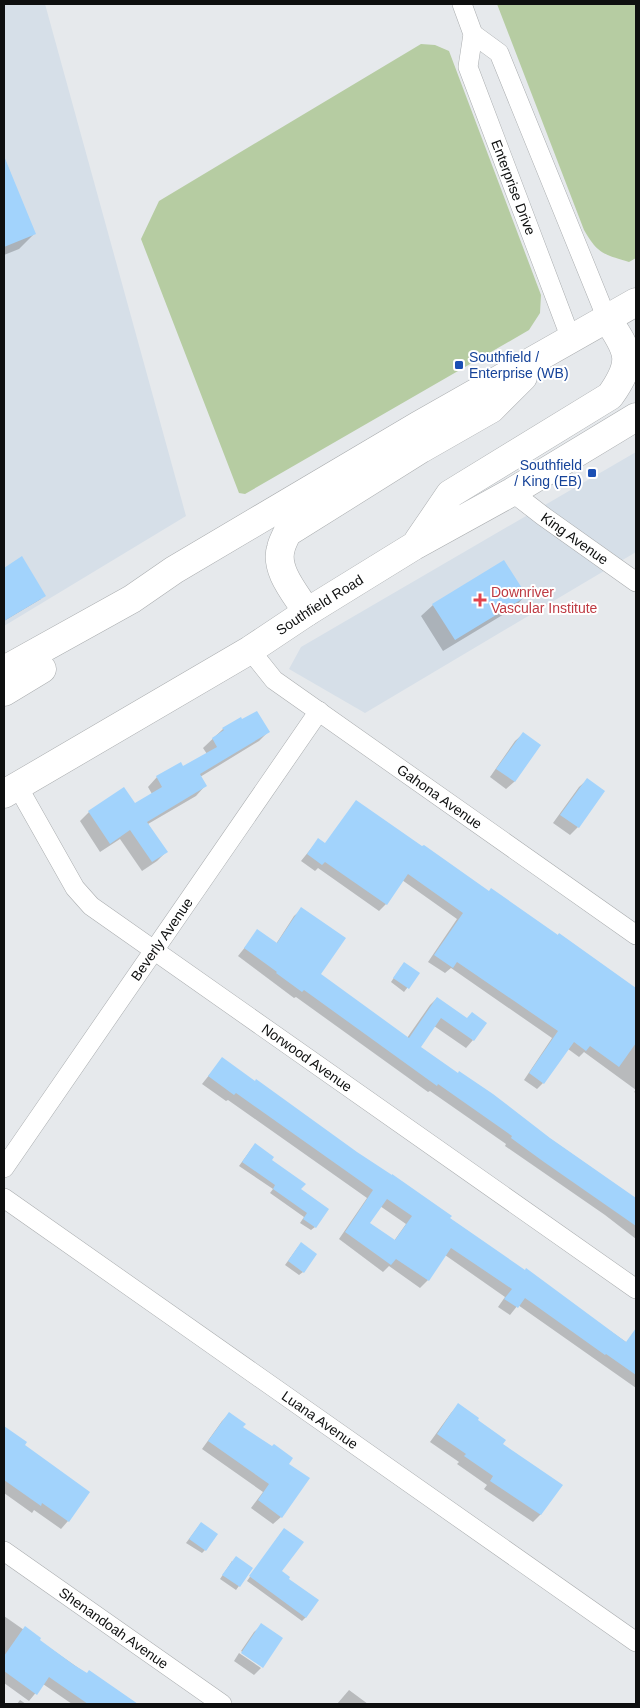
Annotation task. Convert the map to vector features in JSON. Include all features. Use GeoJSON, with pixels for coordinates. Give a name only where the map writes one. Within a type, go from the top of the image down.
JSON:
{"type":"FeatureCollection","features":[{"type":"Feature","properties":{"kind":"highway"},"geometry":{"type":"LineString","coordinates":[[4,670],[132,599],[174,570],[419,425],[636,302]]}},
{"type":"Feature","properties":{"kind":"highway"},"geometry":{"type":"LineString","coordinates":[[414,546],[450,494],[610,396],[620,381],[626,365],[625,349],[607,319]]}},
{"type":"Feature","properties":{"kind":"highway"},"geometry":{"type":"LineString","coordinates":[[307,612],[280,566],[280,549],[287,533],[421,449],[491,409],[544,354]]}},
{"type":"Feature","properties":{"kind":"highway","name":"Southfield Road"},"geometry":{"type":"LineString","coordinates":[[11,791],[250,650],[307,612],[414,546],[512,492],[636,417]]}},
{"type":"Feature","properties":{"kind":"highway"},"geometry":{"type":"LineString","coordinates":[[4,692],[74,647],[132,599]]}},
{"type":"Feature","properties":{"kind":"street"},"geometry":{"type":"LineString","coordinates":[[462,4],[474,34],[499,53],[607,319]]}},
{"type":"Feature","properties":{"kind":"street","name":"Enterprise Drive"},"geometry":{"type":"LineString","coordinates":[[474,34],[468,67],[571,339]]}},
{"type":"Feature","properties":{"kind":"street","name":"King Avenue"},"geometry":{"type":"LineString","coordinates":[[512,492],[636,582]]}},
{"type":"Feature","properties":{"kind":"street","name":"Gahona Avenue"},"geometry":{"type":"LineString","coordinates":[[250,650],[274,680],[636,934]]}},
{"type":"Feature","properties":{"kind":"street","name":"Beverly Avenue"},"geometry":{"type":"LineString","coordinates":[[4,1168],[319,711]]}},
{"type":"Feature","properties":{"kind":"street","name":"Norwood Avenue"},"geometry":{"type":"LineString","coordinates":[[11,791],[80,896],[91,906],[636,1289]]}},
{"type":"Feature","properties":{"kind":"street","name":"Luana Avenue"},"geometry":{"type":"LineString","coordinates":[[4,1198],[636,1642]]}},
{"type":"Feature","properties":{"kind":"street","name":"Shenandoah Avenue"},"geometry":{"type":"LineString","coordinates":[[4,1551],[222,1704]]}},
{"type":"Feature","properties":{"kind":"shaded area"},"geometry":{"type":"Polygon","coordinates":[[[4,4],[45,4],[186,516],[4,626],[4,4]]]}},
{"type":"Feature","properties":{"kind":"shaded area"},"geometry":{"type":"Polygon","coordinates":[[[636,452],[636,552],[365,713],[289,669],[301,647],[636,452]]]}},
{"type":"Feature","properties":{"kind":"green space"},"geometry":{"type":"Polygon","coordinates":[[[497,4],[636,4],[636,258],[629,262],[602,252],[593,244],[584,230],[497,4]]]}},
{"type":"Feature","properties":{"kind":"green space"},"geometry":{"type":"Polygon","coordinates":[[[421,44],[435,45],[449,51],[541,295],[540,313],[529,330],[245,494],[239,493],[141,239],[159,201],[421,44]]]}},
{"type":"Feature","properties":{"kind":"building"},"geometry":{"type":"Polygon","coordinates":[[[4,156],[36,234],[4,247],[4,156]]]}},
{"type":"Feature","properties":{"kind":"building"},"geometry":{"type":"Polygon","coordinates":[[[22,556],[46,596],[4,621],[4,568],[22,556]]]}},
{"type":"Feature","properties":{"kind":"building","name":"Downriver Vascular Institute"},"geometry":{"type":"Polygon","coordinates":[[[504,560],[527,596],[455,640],[432,604],[504,560]]]}},
{"type":"Feature","properties":{"kind":"building"},"geometry":{"type":"Polygon","coordinates":[[[257,711],[270,732],[200,774],[207,786],[147,822],[168,852],[152,862],[130,830],[110,844],[88,811],[124,787],[135,803],[162,787],[156,776],[181,762],[183,766],[217,747],[212,738],[224,730],[222,728],[241,717],[242,719],[257,711]]]}},
{"type":"Feature","properties":{"kind":"building"},"geometry":{"type":"Polygon","coordinates":[[[523,732],[541,745],[515,782],[496,769],[523,732]]]}},
{"type":"Feature","properties":{"kind":"building"},"geometry":{"type":"Polygon","coordinates":[[[587,778],[605,791],[579,828],[560,815],[587,778]]]}},
{"type":"Feature","properties":{"kind":"building"},"geometry":{"type":"Polygon","coordinates":[[[356,800],[489,891],[491,888],[558,935],[559,933],[636,988],[636,1043],[619,1067],[590,1046],[586,1051],[574,1042],[544,1084],[529,1073],[558,1031],[457,962],[453,968],[434,955],[463,913],[408,874],[387,905],[325,862],[322,865],[307,854],[318,838],[325,843],[356,800]]]}},
{"type":"Feature","properties":{"kind":"building"},"geometry":{"type":"Polygon","coordinates":[[[301,907],[346,938],[321,974],[409,1038],[437,997],[467,1018],[472,1012],[487,1023],[474,1041],[441,1018],[421,1047],[458,1073],[459,1071],[493,1094],[550,1138],[636,1198],[636,1226],[544,1162],[511,1138],[512,1136],[438,1084],[437,1086],[304,990],[302,992],[244,948],[257,929],[277,943],[301,907]]]}},
{"type":"Feature","properties":{"kind":"building"},"geometry":{"type":"Polygon","coordinates":[[[404,962],[420,973],[409,989],[393,978],[404,962]]]}},
{"type":"Feature","properties":{"kind":"building"},"geometry":{"type":"Polygon","coordinates":[[[222,1057],[452,1216],[450,1218],[525,1270],[526,1268],[626,1342],[636,1328],[636,1375],[525,1298],[518,1308],[504,1299],[512,1289],[451,1248],[429,1281],[396,1259],[391,1265],[345,1232],[373,1190],[236,1093],[234,1095],[208,1076],[222,1057]],[[387,1199],[370,1223],[395,1240],[412,1216],[387,1199]]]}},
{"type":"Feature","properties":{"kind":"building"},"geometry":{"type":"Polygon","coordinates":[[[255,1143],[274,1157],[272,1160],[306,1184],[301,1189],[329,1209],[316,1228],[303,1219],[307,1213],[273,1189],[275,1185],[242,1162],[255,1143]]]}},
{"type":"Feature","properties":{"kind":"building"},"geometry":{"type":"Polygon","coordinates":[[[301,1242],[317,1254],[304,1273],[288,1261],[301,1242]]]}},
{"type":"Feature","properties":{"kind":"building"},"geometry":{"type":"Polygon","coordinates":[[[458,1403],[506,1440],[503,1444],[563,1485],[541,1515],[490,1481],[493,1476],[437,1434],[458,1403]]]}},
{"type":"Feature","properties":{"kind":"building"},"geometry":{"type":"Polygon","coordinates":[[[229,1412],[246,1424],[243,1427],[272,1446],[274,1444],[293,1458],[289,1464],[310,1478],[282,1518],[258,1500],[269,1484],[208,1441],[229,1412]]]}},
{"type":"Feature","properties":{"kind":"building"},"geometry":{"type":"Polygon","coordinates":[[[4,1426],[27,1442],[25,1445],[90,1492],[69,1522],[42,1503],[41,1506],[4,1480],[4,1426]]]}},
{"type":"Feature","properties":{"kind":"building"},"geometry":{"type":"Polygon","coordinates":[[[201,1522],[218,1534],[206,1551],[189,1539],[201,1522]]]}},
{"type":"Feature","properties":{"kind":"building"},"geometry":{"type":"Polygon","coordinates":[[[284,1528],[304,1542],[282,1571],[290,1577],[289,1579],[319,1600],[306,1618],[249,1576],[284,1528]]]}},
{"type":"Feature","properties":{"kind":"building"},"geometry":{"type":"Polygon","coordinates":[[[236,1556],[253,1568],[240,1587],[222,1575],[236,1556]]]}},
{"type":"Feature","properties":{"kind":"building"},"geometry":{"type":"Polygon","coordinates":[[[261,1623],[283,1638],[263,1668],[241,1653],[261,1623]]]}},
{"type":"Feature","properties":{"kind":"building"},"geometry":{"type":"Polygon","coordinates":[[[25,1626],[41,1638],[40,1640],[74,1665],[87,1673],[89,1670],[138,1704],[88,1704],[49,1677],[37,1695],[4,1671],[4,1656],[25,1626]]]}},
{"type":"Feature","properties":{"kind":"place","name":"Southfield / Enterprise (WB)"},"geometry":{"type":"Point","coordinates":[459,365]}},
{"type":"Feature","properties":{"kind":"place","name":"Southfield / King (EB)"},"geometry":{"type":"Point","coordinates":[592,473]}},
{"type":"Feature","properties":{"kind":"place","name":"Downriver Vascular Institute"},"geometry":{"type":"Point","coordinates":[480,600]}}]}
